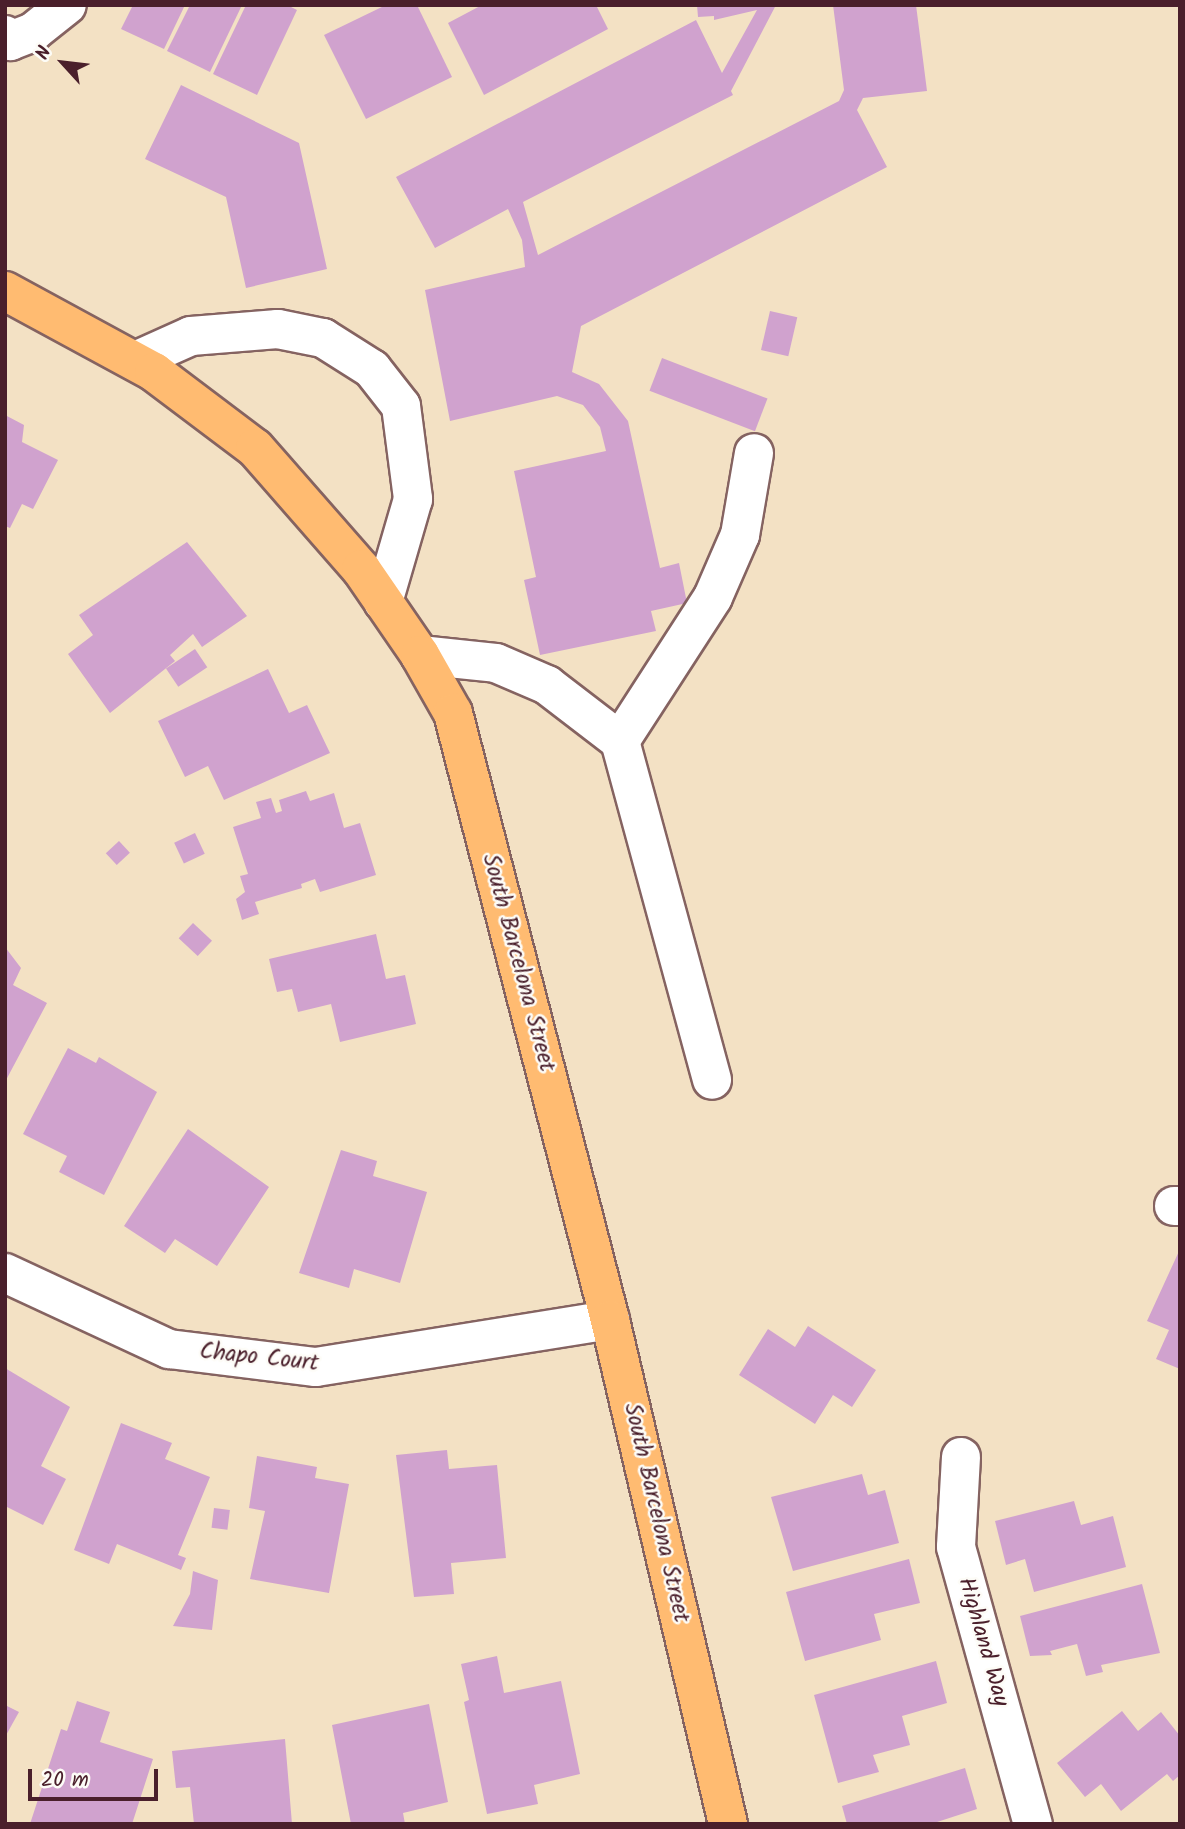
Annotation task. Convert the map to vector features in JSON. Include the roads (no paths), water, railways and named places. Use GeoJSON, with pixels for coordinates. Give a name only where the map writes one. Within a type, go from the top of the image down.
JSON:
{"type":"FeatureCollection","features":[{"type":"Feature","properties":{"kind":"main road","name":"South Barcelona Street"},"geometry":{"type":"LineString","coordinates":[[5,291],[135,361],[255,448],[360,569],[420,655],[453,713],[610,1320],[728,1824]]}},
{"type":"Feature","properties":{"kind":"street"},"geometry":{"type":"LineString","coordinates":[[7,42],[33,32],[67,5]]}},
{"type":"Feature","properties":{"kind":"street"},"geometry":{"type":"LineString","coordinates":[[135,361],[191,335],[278,329],[323,338],[372,369],[401,406],[413,499],[383,602]]}},
{"type":"Feature","properties":{"kind":"street"},"geometry":{"type":"LineString","coordinates":[[620,741],[713,597],[740,535],[754,453]]}},
{"type":"Feature","properties":{"kind":"street"},"geometry":{"type":"LineString","coordinates":[[420,655],[496,663],[547,685],[620,741],[712,1080]]}},
{"type":"Feature","properties":{"kind":"street","name":"Chapo Court"},"geometry":{"type":"LineString","coordinates":[[5,1273],[169,1349],[316,1367],[610,1320]]}},
{"type":"Feature","properties":{"kind":"street","name":"Highland Way"},"geometry":{"type":"LineString","coordinates":[[961,1457],[956,1547],[1033,1824]]}}]}
